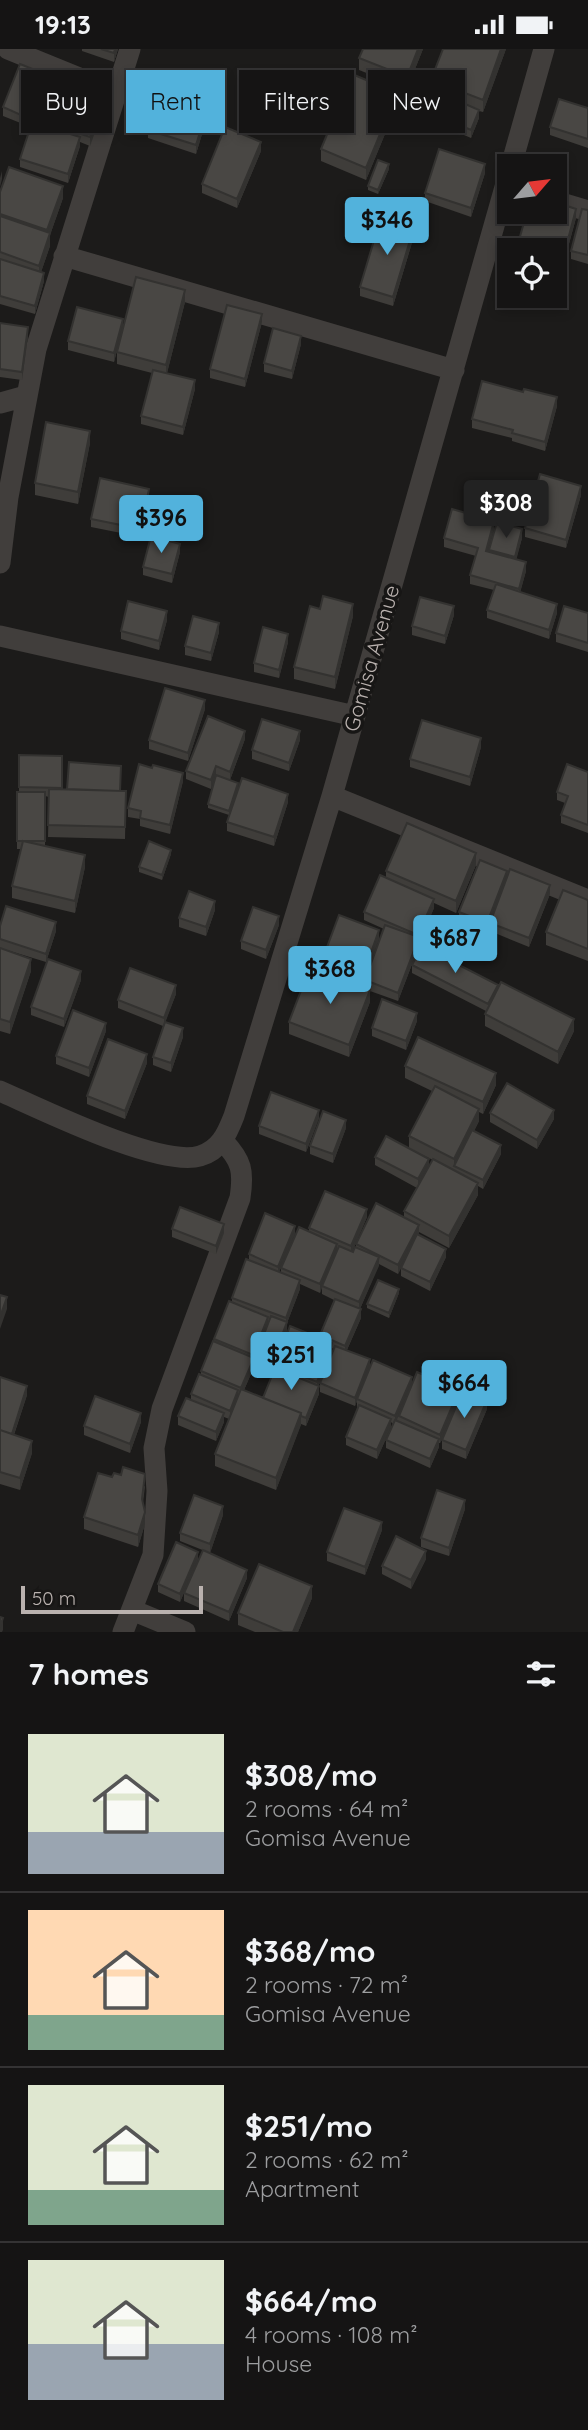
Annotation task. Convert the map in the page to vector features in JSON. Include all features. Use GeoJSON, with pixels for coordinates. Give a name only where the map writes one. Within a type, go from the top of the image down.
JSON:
{"type":"FeatureCollection","features":[{"type":"Feature","properties":{"kind":"street"},"geometry":{"type":"LineString","coordinates":[[8,49],[116,93]]}},
{"type":"Feature","properties":{"kind":"street"},"geometry":{"type":"LineString","coordinates":[[0,563],[8,497],[36,349],[130,49]]}},
{"type":"Feature","properties":{"kind":"street","name":"Gomisa Avenue"},"geometry":{"type":"LineString","coordinates":[[515,154],[544,49]]}},
{"type":"Feature","properties":{"kind":"street"},"geometry":{"type":"LineString","coordinates":[[567,205],[588,211]]}},
{"type":"Feature","properties":{"kind":"street","name":"Gomisa Avenue"},"geometry":{"type":"LineString","coordinates":[[223,1141],[234,1116],[332,796],[497,219]]}},
{"type":"Feature","properties":{"kind":"street"},"geometry":{"type":"LineString","coordinates":[[64,256],[454,370]]}},
{"type":"Feature","properties":{"kind":"street"},"geometry":{"type":"LineString","coordinates":[[0,403],[26,397]]}},
{"type":"Feature","properties":{"kind":"street"},"geometry":{"type":"LineString","coordinates":[[0,636],[355,716]]}},
{"type":"Feature","properties":{"kind":"street"},"geometry":{"type":"LineString","coordinates":[[332,796],[588,899]]}},
{"type":"Feature","properties":{"kind":"street"},"geometry":{"type":"LineString","coordinates":[[0,1091],[94,1133],[182,1158],[200,1156],[223,1141],[240,1163],[240,1198],[155,1432],[158,1491],[153,1555],[123,1632]]}},
{"type":"Feature","properties":{"kind":"street"},"geometry":{"type":"LineString","coordinates":[[132,1610],[185,1632]]}},
{"type":"Feature","properties":{"kind":"building"},"geometry":{"type":"Polygon","coordinates":[[[363,49],[418,49],[410,70],[389,70],[359,58],[363,49]]]}},
{"type":"Feature","properties":{"kind":"building"},"geometry":{"type":"Polygon","coordinates":[[[443,49],[501,49],[483,100],[465,93],[465,70],[435,70],[443,49]]]}},
{"type":"Feature","properties":{"kind":"building"},"geometry":{"type":"Polygon","coordinates":[[[20,64],[35,70],[21,70],[21,115],[3,107],[20,64]]]}},
{"type":"Feature","properties":{"kind":"building"},"geometry":{"type":"Polygon","coordinates":[[[354,75],[368,81],[368,133],[380,133],[366,168],[321,149],[328,133],[354,133],[354,75]]]}},
{"type":"Feature","properties":{"kind":"building"},"geometry":{"type":"Polygon","coordinates":[[[559,99],[588,108],[588,139],[550,127],[559,99]]]}},
{"type":"Feature","properties":{"kind":"building"},"geometry":{"type":"Polygon","coordinates":[[[465,104],[479,110],[471,130],[465,127],[465,104]]]}},
{"type":"Feature","properties":{"kind":"building"},"geometry":{"type":"Polygon","coordinates":[[[225,127],[261,142],[237,199],[202,184],[223,133],[225,133],[225,127]]]}},
{"type":"Feature","properties":{"kind":"building"},"geometry":{"type":"Polygon","coordinates":[[[28,133],[67,133],[80,137],[68,174],[20,159],[28,133]]]}},
{"type":"Feature","properties":{"kind":"building"},"geometry":{"type":"Polygon","coordinates":[[[158,133],[200,133],[196,145],[158,133]]]}},
{"type":"Feature","properties":{"kind":"building"},"geometry":{"type":"Polygon","coordinates":[[[439,149],[485,164],[471,208],[425,193],[439,149]]]}},
{"type":"Feature","properties":{"kind":"building"},"geometry":{"type":"Polygon","coordinates":[[[378,160],[389,164],[378,190],[368,186],[378,160]]]}},
{"type":"Feature","properties":{"kind":"building"},"geometry":{"type":"Polygon","coordinates":[[[9,167],[63,186],[47,230],[0,214],[0,192],[9,167]]]}},
{"type":"Feature","properties":{"kind":"building"},"geometry":{"type":"Polygon","coordinates":[[[567,206],[576,209],[567,243],[567,238],[520,238],[524,224],[567,224],[567,206]]]}},
{"type":"Feature","properties":{"kind":"building"},"geometry":{"type":"Polygon","coordinates":[[[582,209],[588,210],[588,255],[571,251],[582,209]]]}},
{"type":"Feature","properties":{"kind":"building"},"geometry":{"type":"Polygon","coordinates":[[[0,216],[50,233],[39,266],[0,252],[0,216]]]}},
{"type":"Feature","properties":{"kind":"building"},"geometry":{"type":"Polygon","coordinates":[[[381,217],[414,227],[393,297],[360,287],[381,217]]]}},
{"type":"Feature","properties":{"kind":"building"},"geometry":{"type":"Polygon","coordinates":[[[0,259],[44,273],[35,306],[0,296],[0,259]]]}},
{"type":"Feature","properties":{"kind":"building"},"geometry":{"type":"Polygon","coordinates":[[[136,277],[185,290],[166,365],[117,352],[136,277]]]}},
{"type":"Feature","properties":{"kind":"building"},"geometry":{"type":"Polygon","coordinates":[[[227,305],[262,314],[245,379],[210,369],[227,305]]]}},
{"type":"Feature","properties":{"kind":"building"},"geometry":{"type":"Polygon","coordinates":[[[77,307],[123,319],[114,353],[68,341],[77,307]]]}},
{"type":"Feature","properties":{"kind":"building"},"geometry":{"type":"Polygon","coordinates":[[[0,323],[28,327],[22,372],[0,369],[0,323]]]}},
{"type":"Feature","properties":{"kind":"building"},"geometry":{"type":"Polygon","coordinates":[[[273,328],[301,336],[292,371],[264,363],[273,328]]]}},
{"type":"Feature","properties":{"kind":"building"},"geometry":{"type":"Polygon","coordinates":[[[153,370],[195,380],[183,427],[141,416],[153,370]]]}},
{"type":"Feature","properties":{"kind":"building"},"geometry":{"type":"Polygon","coordinates":[[[482,381],[523,392],[524,389],[557,397],[545,442],[472,419],[482,381]]]}},
{"type":"Feature","properties":{"kind":"building"},"geometry":{"type":"Polygon","coordinates":[[[46,422],[90,431],[78,492],[35,483],[46,422]]]}},
{"type":"Feature","properties":{"kind":"building"},"geometry":{"type":"Polygon","coordinates":[[[540,474],[581,486],[566,540],[525,528],[540,474]]]}},
{"type":"Feature","properties":{"kind":"building"},"geometry":{"type":"Polygon","coordinates":[[[100,478],[149,489],[141,529],[91,519],[100,478]]]}},
{"type":"Feature","properties":{"kind":"building"},"geometry":{"type":"Polygon","coordinates":[[[452,509],[494,521],[486,551],[526,562],[519,589],[470,575],[478,548],[444,538],[452,509]]]}},
{"type":"Feature","properties":{"kind":"building"},"geometry":{"type":"Polygon","coordinates":[[[497,522],[522,529],[515,557],[489,550],[497,522]]]}},
{"type":"Feature","properties":{"kind":"building"},"geometry":{"type":"Polygon","coordinates":[[[151,536],[180,544],[172,574],[143,567],[151,536]]]}},
{"type":"Feature","properties":{"kind":"building"},"geometry":{"type":"Polygon","coordinates":[[[496,584],[557,604],[549,630],[487,610],[496,584]]]}},
{"type":"Feature","properties":{"kind":"building"},"geometry":{"type":"Polygon","coordinates":[[[323,596],[353,604],[335,677],[294,667],[310,606],[320,609],[323,596]]]}},
{"type":"Feature","properties":{"kind":"building"},"geometry":{"type":"Polygon","coordinates":[[[420,597],[454,606],[445,636],[412,626],[420,597]]]}},
{"type":"Feature","properties":{"kind":"building"},"geometry":{"type":"Polygon","coordinates":[[[128,601],[167,611],[159,641],[121,631],[128,601]]]}},
{"type":"Feature","properties":{"kind":"building"},"geometry":{"type":"Polygon","coordinates":[[[564,606],[588,613],[588,643],[556,633],[564,606]]]}},
{"type":"Feature","properties":{"kind":"building"},"geometry":{"type":"Polygon","coordinates":[[[193,616],[219,623],[211,653],[185,646],[193,616]]]}},
{"type":"Feature","properties":{"kind":"building"},"geometry":{"type":"Polygon","coordinates":[[[263,627],[288,634],[279,670],[254,663],[263,627]]]}},
{"type":"Feature","properties":{"kind":"building"},"geometry":{"type":"Polygon","coordinates":[[[165,688],[205,700],[188,753],[149,740],[165,688]]]}},
{"type":"Feature","properties":{"kind":"building"},"geometry":{"type":"Polygon","coordinates":[[[208,716],[245,731],[230,772],[216,766],[211,780],[186,771],[208,716]]]}},
{"type":"Feature","properties":{"kind":"building"},"geometry":{"type":"Polygon","coordinates":[[[262,719],[300,731],[289,763],[252,750],[262,719]]]}},
{"type":"Feature","properties":{"kind":"building"},"geometry":{"type":"Polygon","coordinates":[[[422,720],[481,738],[470,777],[410,759],[422,720]]]}},
{"type":"Feature","properties":{"kind":"building"},"geometry":{"type":"Polygon","coordinates":[[[19,755],[62,756],[62,788],[19,787],[19,755]]]}},
{"type":"Feature","properties":{"kind":"building"},"geometry":{"type":"Polygon","coordinates":[[[69,762],[121,766],[120,791],[67,789],[69,762]]]}},
{"type":"Feature","properties":{"kind":"building"},"geometry":{"type":"Polygon","coordinates":[[[139,764],[183,773],[170,825],[140,818],[141,811],[128,808],[139,764]]]}},
{"type":"Feature","properties":{"kind":"building"},"geometry":{"type":"Polygon","coordinates":[[[567,764],[588,772],[588,825],[561,815],[568,796],[557,792],[567,764]]]}},
{"type":"Feature","properties":{"kind":"building"},"geometry":{"type":"Polygon","coordinates":[[[216,775],[238,783],[229,811],[208,804],[216,775]]]}},
{"type":"Feature","properties":{"kind":"building"},"geometry":{"type":"Polygon","coordinates":[[[242,778],[288,794],[274,837],[227,822],[242,778]]]}},
{"type":"Feature","properties":{"kind":"building"},"geometry":{"type":"Polygon","coordinates":[[[49,789],[126,791],[125,827],[48,825],[49,789]]]}},
{"type":"Feature","properties":{"kind":"building"},"geometry":{"type":"Polygon","coordinates":[[[17,792],[45,792],[45,841],[17,841],[17,792]]]}},
{"type":"Feature","properties":{"kind":"building"},"geometry":{"type":"Polygon","coordinates":[[[407,823],[476,853],[456,901],[386,871],[407,823]]]}},
{"type":"Feature","properties":{"kind":"building"},"geometry":{"type":"Polygon","coordinates":[[[23,841],[85,855],[75,901],[12,886],[23,841]]]}},
{"type":"Feature","properties":{"kind":"building"},"geometry":{"type":"Polygon","coordinates":[[[149,841],[171,850],[162,875],[139,867],[149,841]]]}},
{"type":"Feature","properties":{"kind":"building"},"geometry":{"type":"Polygon","coordinates":[[[480,860],[507,871],[487,923],[459,912],[480,860]]]}},
{"type":"Feature","properties":{"kind":"building"},"geometry":{"type":"Polygon","coordinates":[[[510,869],[550,885],[529,938],[490,923],[510,869]]]}},
{"type":"Feature","properties":{"kind":"building"},"geometry":{"type":"Polygon","coordinates":[[[380,875],[434,899],[418,935],[364,912],[380,875]]]}},
{"type":"Feature","properties":{"kind":"building"},"geometry":{"type":"Polygon","coordinates":[[[563,890],[588,900],[588,949],[546,932],[563,890]]]}},
{"type":"Feature","properties":{"kind":"building"},"geometry":{"type":"Polygon","coordinates":[[[189,891],[215,901],[206,927],[179,918],[189,891]]]}},
{"type":"Feature","properties":{"kind":"building"},"geometry":{"type":"Polygon","coordinates":[[[6,906],[56,922],[46,954],[0,939],[0,926],[6,906]]]}},
{"type":"Feature","properties":{"kind":"building"},"geometry":{"type":"Polygon","coordinates":[[[253,907],[279,916],[266,950],[241,941],[253,907]]]}},
{"type":"Feature","properties":{"kind":"building"},"geometry":{"type":"Polygon","coordinates":[[[339,915],[379,930],[361,981],[320,966],[339,915]]]}},
{"type":"Feature","properties":{"kind":"building"},"geometry":{"type":"Polygon","coordinates":[[[385,925],[419,937],[398,993],[365,980],[385,925]]]}},
{"type":"Feature","properties":{"kind":"building"},"geometry":{"type":"Polygon","coordinates":[[[422,946],[498,985],[488,1004],[412,965],[422,946]]]}},
{"type":"Feature","properties":{"kind":"building"},"geometry":{"type":"Polygon","coordinates":[[[0,948],[31,959],[10,1022],[0,1019],[0,948]]]}},
{"type":"Feature","properties":{"kind":"building"},"geometry":{"type":"Polygon","coordinates":[[[48,959],[81,971],[64,1019],[31,1007],[48,959]]]}},
{"type":"Feature","properties":{"kind":"building"},"geometry":{"type":"Polygon","coordinates":[[[310,967],[370,990],[349,1045],[289,1022],[310,967]]]}},
{"type":"Feature","properties":{"kind":"building"},"geometry":{"type":"Polygon","coordinates":[[[130,968],[176,985],[164,1018],[118,1000],[130,968]]]}},
{"type":"Feature","properties":{"kind":"building"},"geometry":{"type":"Polygon","coordinates":[[[501,982],[574,1019],[558,1052],[485,1014],[501,982]]]}},
{"type":"Feature","properties":{"kind":"building"},"geometry":{"type":"Polygon","coordinates":[[[382,999],[417,1013],[406,1041],[372,1028],[382,999]]]}},
{"type":"Feature","properties":{"kind":"building"},"geometry":{"type":"Polygon","coordinates":[[[73,1010],[106,1023],[89,1068],[56,1056],[73,1010]]]}},
{"type":"Feature","properties":{"kind":"building"},"geometry":{"type":"Polygon","coordinates":[[[165,1022],[183,1028],[171,1063],[153,1057],[165,1022]]]}},
{"type":"Feature","properties":{"kind":"building"},"geometry":{"type":"Polygon","coordinates":[[[418,1037],[496,1073],[483,1102],[405,1066],[418,1037]]]}},
{"type":"Feature","properties":{"kind":"building"},"geometry":{"type":"Polygon","coordinates":[[[108,1039],[147,1054],[125,1111],[87,1096],[108,1039]]]}},
{"type":"Feature","properties":{"kind":"building"},"geometry":{"type":"Polygon","coordinates":[[[507,1083],[554,1110],[537,1140],[490,1113],[507,1083]]]}},
{"type":"Feature","properties":{"kind":"building"},"geometry":{"type":"Polygon","coordinates":[[[435,1086],[479,1109],[454,1159],[409,1136],[435,1086]]]}},
{"type":"Feature","properties":{"kind":"building"},"geometry":{"type":"Polygon","coordinates":[[[271,1092],[319,1110],[306,1144],[259,1126],[271,1092]]]}},
{"type":"Feature","properties":{"kind":"building"},"geometry":{"type":"Polygon","coordinates":[[[323,1111],[346,1120],[333,1154],[310,1146],[323,1111]]]}},
{"type":"Feature","properties":{"kind":"building"},"geometry":{"type":"Polygon","coordinates":[[[472,1130],[501,1145],[483,1180],[454,1166],[472,1130]]]}},
{"type":"Feature","properties":{"kind":"building"},"geometry":{"type":"Polygon","coordinates":[[[386,1136],[429,1159],[418,1179],[375,1157],[386,1136]]]}},
{"type":"Feature","properties":{"kind":"building"},"geometry":{"type":"Polygon","coordinates":[[[433,1159],[478,1183],[449,1236],[404,1211],[433,1159]]]}},
{"type":"Feature","properties":{"kind":"building"},"geometry":{"type":"Polygon","coordinates":[[[325,1191],[367,1209],[351,1246],[309,1228],[325,1191]]]}},
{"type":"Feature","properties":{"kind":"building"},"geometry":{"type":"Polygon","coordinates":[[[376,1203],[419,1225],[398,1265],[356,1244],[376,1203]]]}},
{"type":"Feature","properties":{"kind":"building"},"geometry":{"type":"Polygon","coordinates":[[[180,1207],[224,1224],[216,1246],[172,1229],[180,1207]]]}},
{"type":"Feature","properties":{"kind":"building"},"geometry":{"type":"Polygon","coordinates":[[[265,1213],[295,1226],[278,1267],[249,1254],[265,1213]]]}},
{"type":"Feature","properties":{"kind":"building"},"geometry":{"type":"Polygon","coordinates":[[[299,1227],[337,1244],[320,1284],[281,1268],[299,1227]]]}},
{"type":"Feature","properties":{"kind":"building"},"geometry":{"type":"Polygon","coordinates":[[[417,1234],[446,1249],[430,1282],[401,1268],[417,1234]]]}},
{"type":"Feature","properties":{"kind":"building"},"geometry":{"type":"Polygon","coordinates":[[[339,1246],[353,1252],[355,1247],[379,1257],[359,1302],[322,1286],[339,1246]]]}},
{"type":"Feature","properties":{"kind":"building"},"geometry":{"type":"Polygon","coordinates":[[[246,1259],[300,1280],[286,1318],[232,1298],[246,1259]]]}},
{"type":"Feature","properties":{"kind":"building"},"geometry":{"type":"Polygon","coordinates":[[[378,1280],[399,1289],[389,1313],[367,1304],[378,1280]]]}},
{"type":"Feature","properties":{"kind":"building"},"geometry":{"type":"Polygon","coordinates":[[[0,1295],[7,1297],[0,1317],[0,1295]]]}},
{"type":"Feature","properties":{"kind":"building"},"geometry":{"type":"Polygon","coordinates":[[[335,1299],[361,1309],[345,1346],[320,1335],[335,1299]]]}},
{"type":"Feature","properties":{"kind":"building"},"geometry":{"type":"Polygon","coordinates":[[[229,1301],[268,1317],[253,1355],[214,1339],[229,1301]]]}},
{"type":"Feature","properties":{"kind":"building"},"geometry":{"type":"Polygon","coordinates":[[[271,1316],[287,1322],[272,1362],[256,1355],[271,1316]]]}},
{"type":"Feature","properties":{"kind":"building"},"geometry":{"type":"Polygon","coordinates":[[[290,1326],[332,1343],[317,1382],[275,1365],[290,1326]]]}},
{"type":"Feature","properties":{"kind":"building"},"geometry":{"type":"Polygon","coordinates":[[[213,1341],[254,1358],[241,1388],[201,1371],[213,1341]]]}},
{"type":"Feature","properties":{"kind":"building"},"geometry":{"type":"Polygon","coordinates":[[[335,1346],[370,1359],[355,1398],[320,1383],[335,1346]]]}},
{"type":"Feature","properties":{"kind":"building"},"geometry":{"type":"Polygon","coordinates":[[[373,1360],[412,1377],[395,1416],[357,1399],[373,1360]]]}},
{"type":"Feature","properties":{"kind":"building"},"geometry":{"type":"Polygon","coordinates":[[[275,1368],[319,1386],[306,1418],[301,1416],[301,1413],[263,1398],[275,1368]]]}},
{"type":"Feature","properties":{"kind":"building"},"geometry":{"type":"Polygon","coordinates":[[[417,1372],[459,1390],[440,1435],[399,1416],[417,1372]]]}},
{"type":"Feature","properties":{"kind":"building"},"geometry":{"type":"Polygon","coordinates":[[[199,1374],[238,1390],[230,1411],[191,1394],[199,1374]]]}},
{"type":"Feature","properties":{"kind":"building"},"geometry":{"type":"Polygon","coordinates":[[[0,1377],[27,1386],[12,1434],[0,1430],[0,1377]]]}},
{"type":"Feature","properties":{"kind":"building"},"geometry":{"type":"Polygon","coordinates":[[[241,1389],[301,1413],[276,1478],[215,1454],[241,1389]]]}},
{"type":"Feature","properties":{"kind":"building"},"geometry":{"type":"Polygon","coordinates":[[[463,1390],[487,1400],[466,1450],[442,1440],[463,1390]]]}},
{"type":"Feature","properties":{"kind":"building"},"geometry":{"type":"Polygon","coordinates":[[[95,1396],[141,1413],[130,1444],[84,1426],[95,1396]]]}},
{"type":"Feature","properties":{"kind":"building"},"geometry":{"type":"Polygon","coordinates":[[[186,1398],[224,1413],[216,1432],[178,1416],[186,1398]]]}},
{"type":"Feature","properties":{"kind":"building"},"geometry":{"type":"Polygon","coordinates":[[[359,1405],[391,1419],[377,1450],[346,1437],[359,1405]]]}},
{"type":"Feature","properties":{"kind":"building"},"geometry":{"type":"Polygon","coordinates":[[[395,1420],[439,1439],[430,1459],[386,1440],[395,1420]]]}},
{"type":"Feature","properties":{"kind":"building"},"geometry":{"type":"Polygon","coordinates":[[[0,1430],[32,1441],[20,1478],[0,1472],[0,1430]]]}},
{"type":"Feature","properties":{"kind":"building"},"geometry":{"type":"Polygon","coordinates":[[[123,1467],[145,1474],[142,1499],[145,1512],[138,1535],[84,1517],[98,1473],[112,1477],[114,1473],[121,1475],[123,1467]]]}},
{"type":"Feature","properties":{"kind":"building"},"geometry":{"type":"Polygon","coordinates":[[[437,1490],[465,1500],[449,1548],[421,1538],[437,1490]]]}},
{"type":"Feature","properties":{"kind":"building"},"geometry":{"type":"Polygon","coordinates":[[[194,1495],[223,1506],[210,1544],[180,1533],[194,1495]]]}},
{"type":"Feature","properties":{"kind":"building"},"geometry":{"type":"Polygon","coordinates":[[[344,1508],[382,1522],[365,1567],[327,1552],[344,1508]]]}},
{"type":"Feature","properties":{"kind":"building"},"geometry":{"type":"Polygon","coordinates":[[[396,1536],[426,1551],[411,1580],[382,1566],[396,1536]]]}},
{"type":"Feature","properties":{"kind":"building"},"geometry":{"type":"Polygon","coordinates":[[[176,1542],[198,1552],[180,1594],[158,1584],[176,1542]]]}},
{"type":"Feature","properties":{"kind":"building"},"geometry":{"type":"Polygon","coordinates":[[[203,1550],[247,1570],[229,1612],[184,1593],[203,1550]]]}},
{"type":"Feature","properties":{"kind":"building"},"geometry":{"type":"Polygon","coordinates":[[[259,1564],[312,1586],[293,1632],[283,1632],[238,1613],[259,1564]]]}}]}
